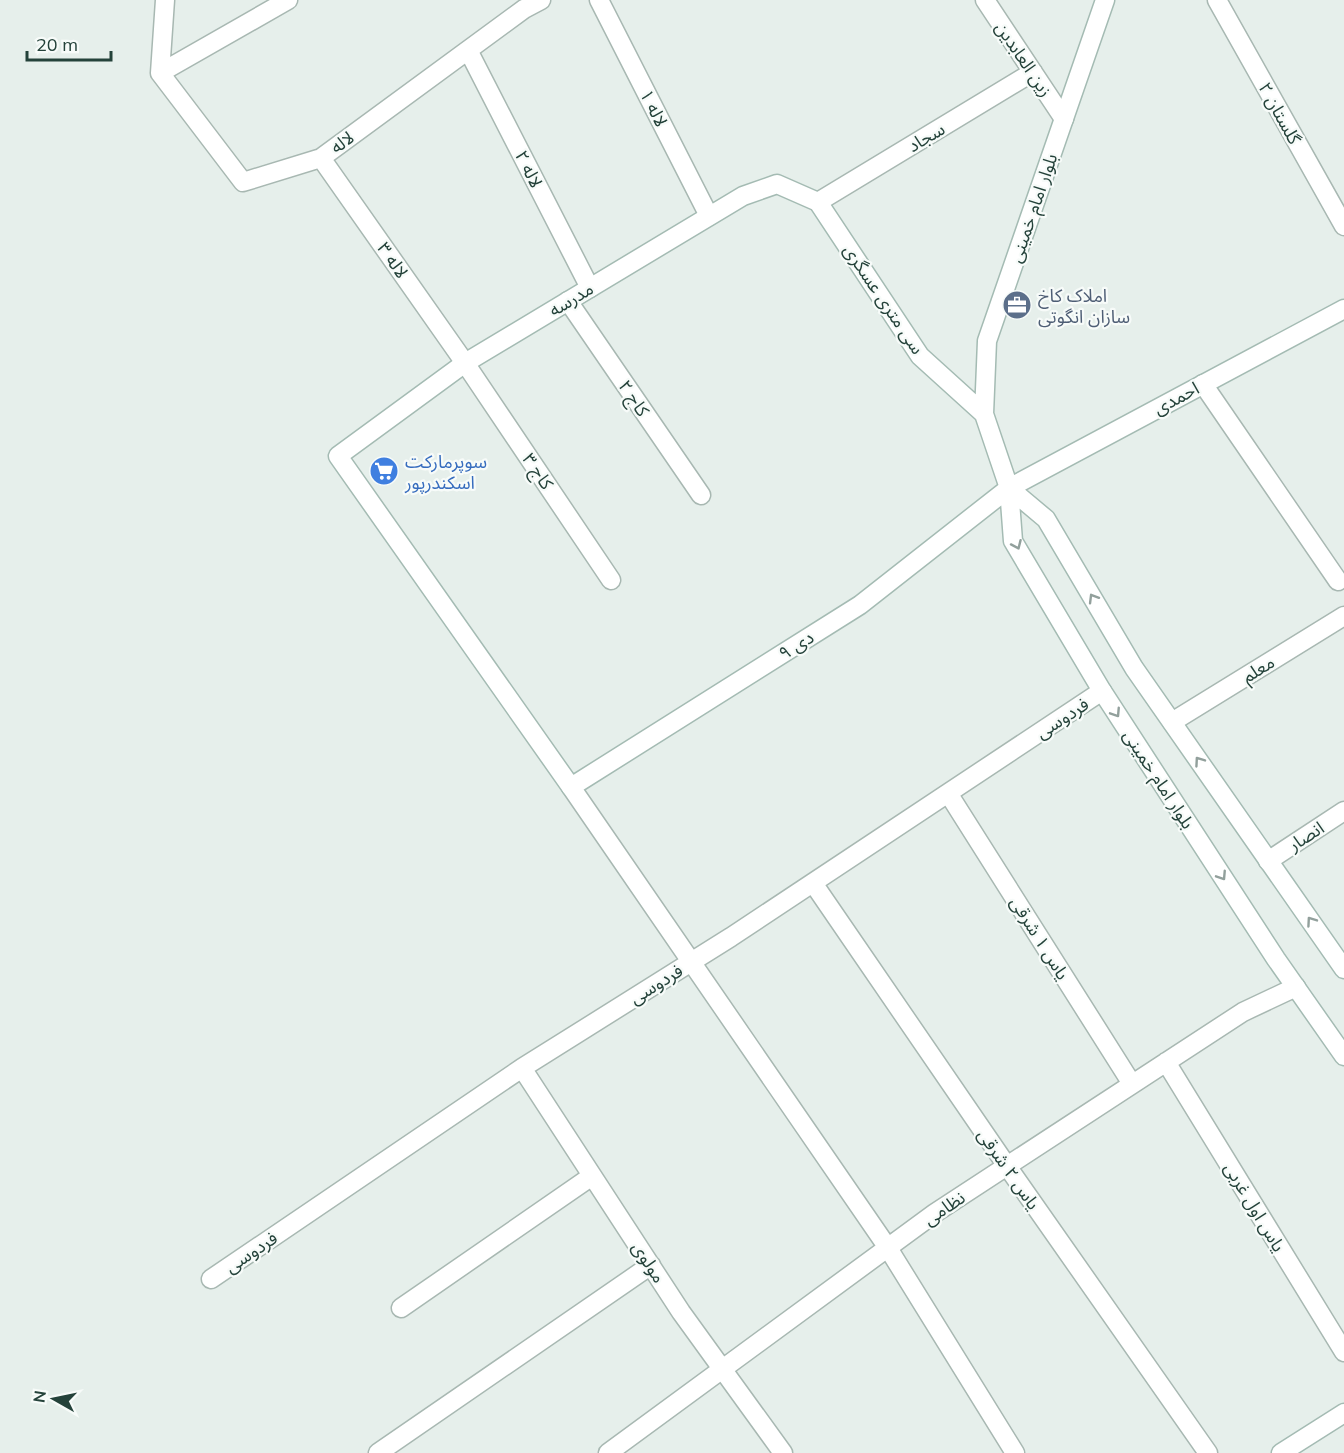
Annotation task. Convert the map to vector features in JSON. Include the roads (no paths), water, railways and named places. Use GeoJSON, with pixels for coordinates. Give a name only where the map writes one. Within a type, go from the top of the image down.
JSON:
{"type":"FeatureCollection","features":[{"type":"Feature","properties":{"kind":"street"},"geometry":{"type":"LineString","coordinates":[[160,73],[165,0]]}},
{"type":"Feature","properties":{"kind":"street","name":"لاله"},"geometry":{"type":"LineString","coordinates":[[160,73],[243,182],[321,158],[524,9],[541,0]]}},
{"type":"Feature","properties":{"kind":"street","name":"لاله ۱"},"geometry":{"type":"LineString","coordinates":[[599,0],[709,216]]}},
{"type":"Feature","properties":{"kind":"street","name":"زین العابدین"},"geometry":{"type":"LineString","coordinates":[[985,0],[1064,119]]}},
{"type":"Feature","properties":{"kind":"street","name":"بلوار امام خمینی"},"geometry":{"type":"LineString","coordinates":[[1105,0],[987,340],[984,414],[1009,488],[1013,541],[1102,691],[1296,987],[1344,1056]]}},
{"type":"Feature","properties":{"kind":"street","name":"گلستان ۲"},"geometry":{"type":"LineString","coordinates":[[1217,0],[1344,226]]}},
{"type":"Feature","properties":{"kind":"street"},"geometry":{"type":"LineString","coordinates":[[160,73],[283,1]]}},
{"type":"Feature","properties":{"kind":"street","name":"لاله ۲"},"geometry":{"type":"LineString","coordinates":[[468,50],[590,288]]}},
{"type":"Feature","properties":{"kind":"street","name":"سجاد"},"geometry":{"type":"LineString","coordinates":[[818,202],[1033,72]]}},
{"type":"Feature","properties":{"kind":"street","name":"لاله ۳"},"geometry":{"type":"LineString","coordinates":[[321,158],[465,363]]}},
{"type":"Feature","properties":{"kind":"street","name":"مدرسه"},"geometry":{"type":"LineString","coordinates":[[571,787],[338,456],[465,363],[743,196],[777,184],[818,202]]}},
{"type":"Feature","properties":{"kind":"street","name":"سی متری عسگری"},"geometry":{"type":"LineString","coordinates":[[818,202],[920,356],[984,414]]}},
{"type":"Feature","properties":{"kind":"street","name":"کاج ۲"},"geometry":{"type":"LineString","coordinates":[[568,301],[701,495]]}},
{"type":"Feature","properties":{"kind":"street","name":"احمدی"},"geometry":{"type":"LineString","coordinates":[[1009,488],[1344,309]]}},
{"type":"Feature","properties":{"kind":"street","name":"کاج ۳"},"geometry":{"type":"LineString","coordinates":[[465,363],[611,580]]}},
{"type":"Feature","properties":{"kind":"street"},"geometry":{"type":"LineString","coordinates":[[1203,384],[1338,581]]}},
{"type":"Feature","properties":{"kind":"street"},"geometry":{"type":"LineString","coordinates":[[1009,488],[1046,519],[1134,668],[1344,969]]}},
{"type":"Feature","properties":{"kind":"street","name":"۹ دی"},"geometry":{"type":"LineString","coordinates":[[571,787],[860,605],[1009,488]]}},
{"type":"Feature","properties":{"kind":"street","name":"معلم"},"geometry":{"type":"LineString","coordinates":[[1172,722],[1344,616]]}},
{"type":"Feature","properties":{"kind":"street","name":"فردوسی"},"geometry":{"type":"LineString","coordinates":[[211,1279],[522,1068],[813,883],[1102,691]]}},
{"type":"Feature","properties":{"kind":"street"},"geometry":{"type":"LineString","coordinates":[[571,787],[888,1248],[1015,1453]]}},
{"type":"Feature","properties":{"kind":"street","name":"یاس ۱ شرقی"},"geometry":{"type":"LineString","coordinates":[[948,793],[1132,1084]]}},
{"type":"Feature","properties":{"kind":"street","name":"انصار"},"geometry":{"type":"LineString","coordinates":[[1268,861],[1344,811]]}},
{"type":"Feature","properties":{"kind":"street","name":"یاس ۲ شرقی"},"geometry":{"type":"LineString","coordinates":[[813,883],[1208,1453]]}},
{"type":"Feature","properties":{"kind":"street","name":"نظامی"},"geometry":{"type":"LineString","coordinates":[[608,1453],[935,1214],[1243,1012],[1296,987]]}},
{"type":"Feature","properties":{"kind":"street","name":"یاس اول غربی"},"geometry":{"type":"LineString","coordinates":[[1166,1062],[1344,1352]]}},
{"type":"Feature","properties":{"kind":"street","name":"مولوی"},"geometry":{"type":"LineString","coordinates":[[522,1068],[651,1266],[783,1453]]}},
{"type":"Feature","properties":{"kind":"street"},"geometry":{"type":"LineString","coordinates":[[401,1308],[592,1176]]}},
{"type":"Feature","properties":{"kind":"street"},"geometry":{"type":"LineString","coordinates":[[378,1453],[651,1266]]}},
{"type":"Feature","properties":{"kind":"street"},"geometry":{"type":"LineString","coordinates":[[1281,1453],[1344,1413]]}},
{"type":"Feature","properties":{"kind":"place","name":"املاک کاخ سازان انگوتی"},"geometry":{"type":"Point","coordinates":[1017,305]}},
{"type":"Feature","properties":{"kind":"place","name":"سوپرمارکت اسکندرپور"},"geometry":{"type":"Point","coordinates":[384,471]}}]}
